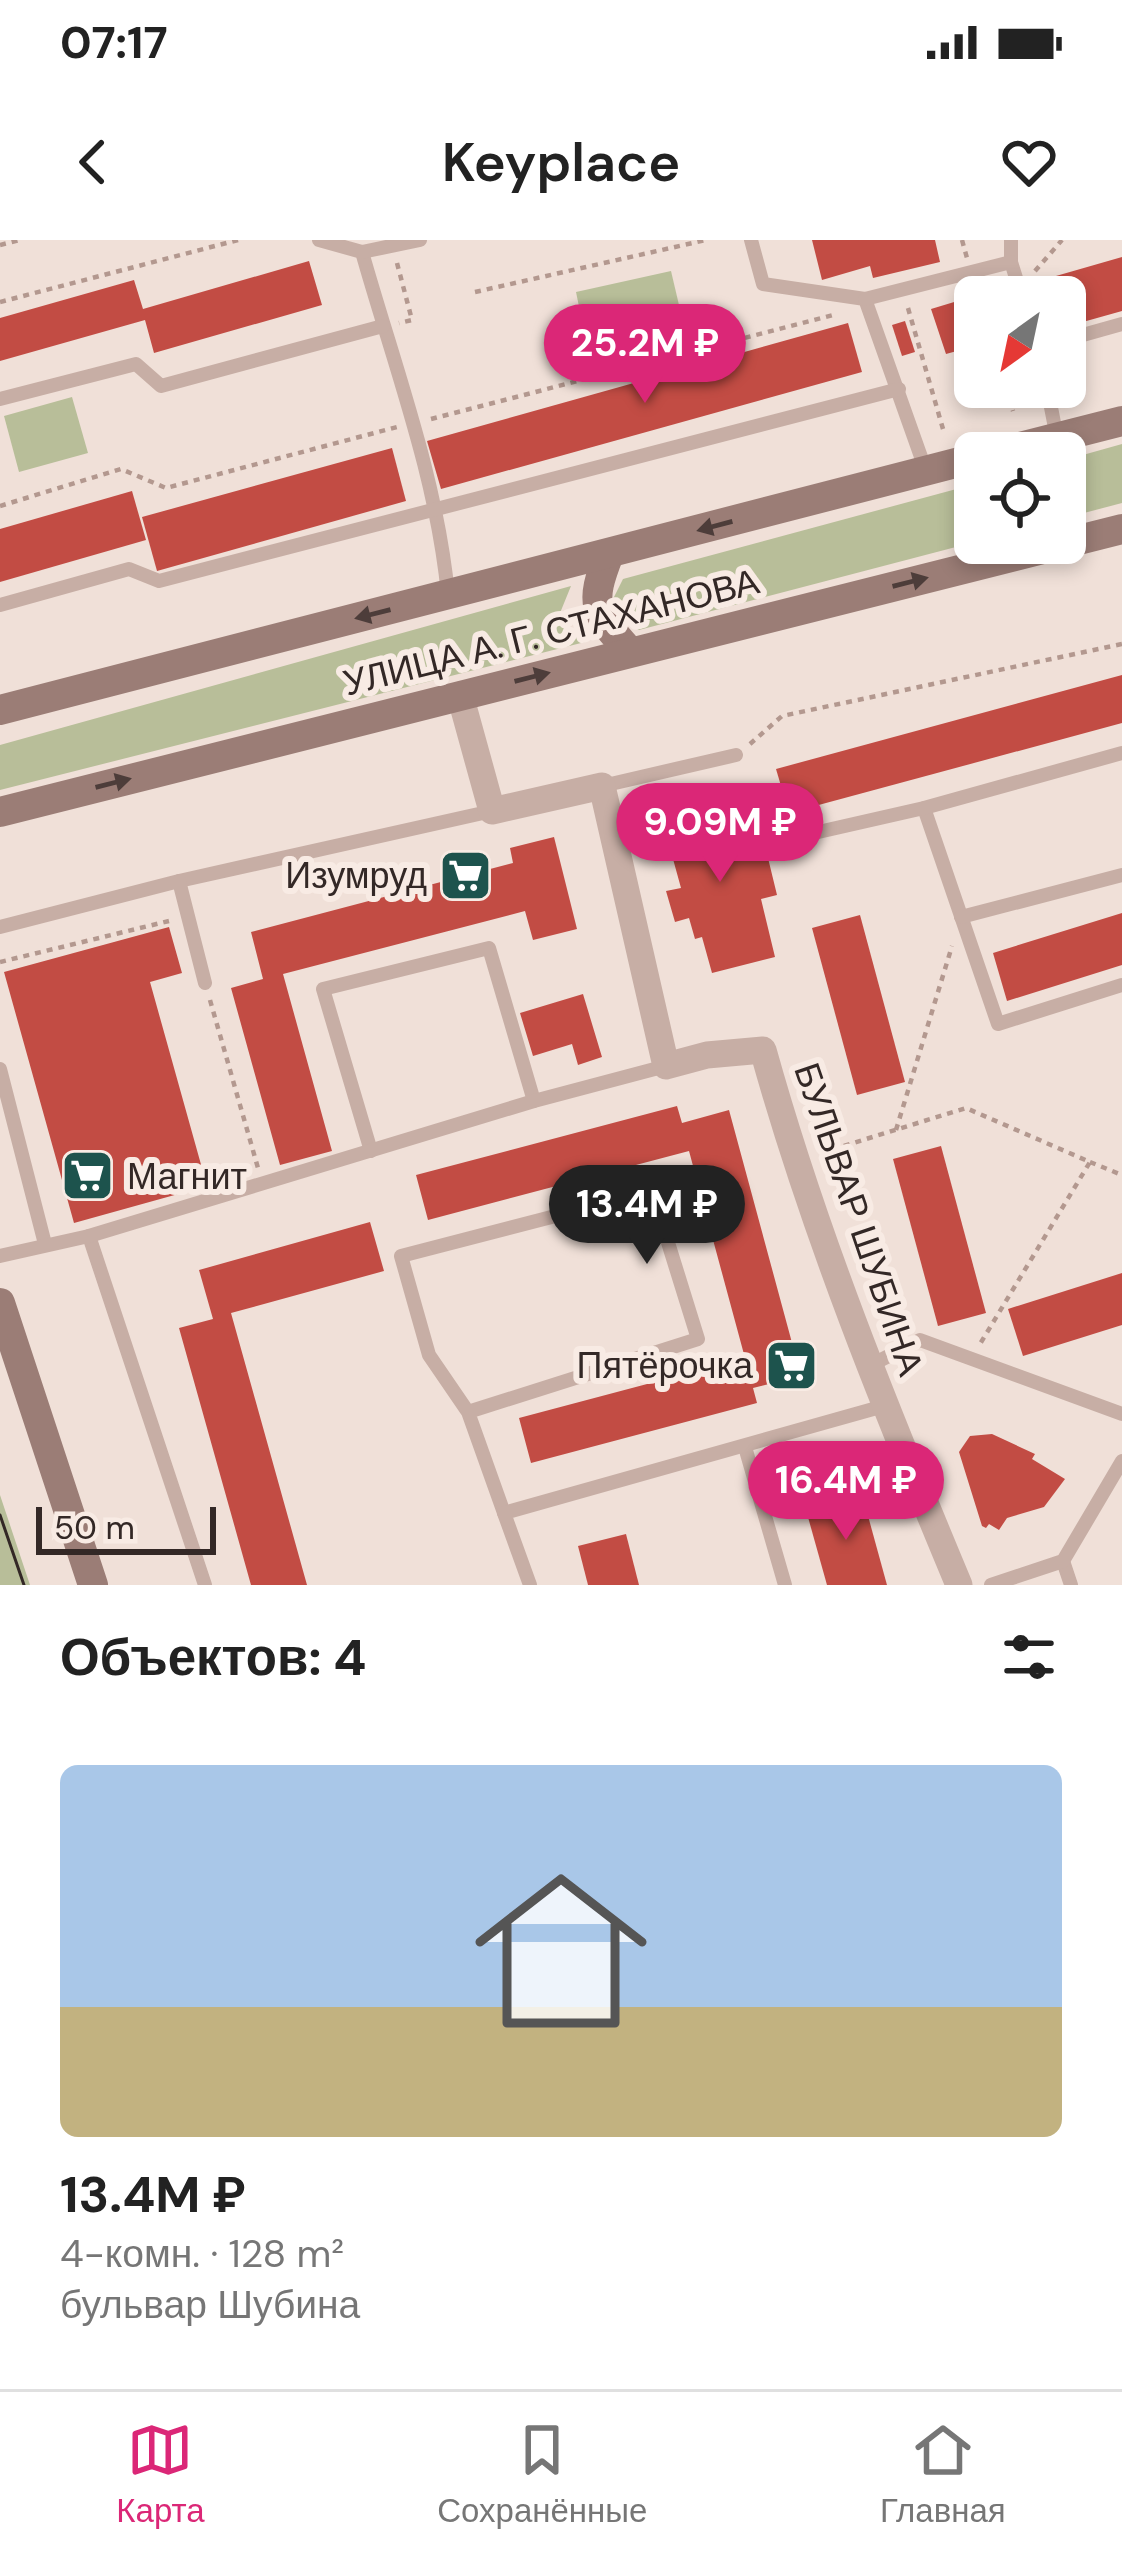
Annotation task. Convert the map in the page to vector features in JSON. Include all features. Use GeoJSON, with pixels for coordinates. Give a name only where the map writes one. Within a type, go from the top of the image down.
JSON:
{"type":"FeatureCollection","features":[{"type":"Feature","properties":{"kind":"main road"},"geometry":{"type":"LineString","coordinates":[[1080,432],[1122,421]]}},
{"type":"Feature","properties":{"kind":"main road","name":"УЛИЦА А. Г. СТАХАНОВА"},"geometry":{"type":"LineString","coordinates":[[0,710],[954,464]]}},
{"type":"Feature","properties":{"kind":"main road","name":"УЛИЦА А. Г. СТАХАНОВА"},"geometry":{"type":"LineString","coordinates":[[0,812],[1122,529]]}},
{"type":"Feature","properties":{"kind":"main road"},"geometry":{"type":"LineString","coordinates":[[609,554],[596,589],[596,607],[630,652]]}},
{"type":"Feature","properties":{"kind":"main road"},"geometry":{"type":"LineString","coordinates":[[0,1303],[93,1585]]}},
{"type":"Feature","properties":{"kind":"street"},"geometry":{"type":"LineString","coordinates":[[460,695],[491,812],[602,786],[666,1066]]}},
{"type":"Feature","properties":{"kind":"street","name":"БУЛЬВАР ШУБИНА"},"geometry":{"type":"LineString","coordinates":[[666,1066],[706,1055],[764,1050],[794,1161],[884,1406],[959,1585]]}},
{"type":"Feature","properties":{"kind":"lane"},"geometry":{"type":"LineString","coordinates":[[320,240],[362,253],[420,240]]}},
{"type":"Feature","properties":{"kind":"lane"},"geometry":{"type":"LineString","coordinates":[[751,240],[763,284],[865,299],[1012,262]]}},
{"type":"Feature","properties":{"kind":"lane"},"geometry":{"type":"LineString","coordinates":[[1011,240],[1016,276]]}},
{"type":"Feature","properties":{"kind":"lane"},"geometry":{"type":"LineString","coordinates":[[362,253],[419,444],[448,595]]}},
{"type":"Feature","properties":{"kind":"lane"},"geometry":{"type":"LineString","coordinates":[[865,299],[926,471]]}},
{"type":"Feature","properties":{"kind":"lane"},"geometry":{"type":"LineString","coordinates":[[1086,334],[1122,324]]}},
{"type":"Feature","properties":{"kind":"lane"},"geometry":{"type":"LineString","coordinates":[[0,398],[136,364],[161,386],[383,326]]}},
{"type":"Feature","properties":{"kind":"lane"},"geometry":{"type":"LineString","coordinates":[[0,605],[129,569],[159,580],[899,389]]}},
{"type":"Feature","properties":{"kind":"lane"},"geometry":{"type":"LineString","coordinates":[[792,838],[924,808],[1122,753]]}},
{"type":"Feature","properties":{"kind":"lane"},"geometry":{"type":"LineString","coordinates":[[602,786],[736,755]]}},
{"type":"Feature","properties":{"kind":"lane"},"geometry":{"type":"LineString","coordinates":[[924,808],[998,1024],[1122,986]]}},
{"type":"Feature","properties":{"kind":"lane"},"geometry":{"type":"LineString","coordinates":[[0,927],[178,881],[491,812]]}},
{"type":"Feature","properties":{"kind":"lane"},"geometry":{"type":"LineString","coordinates":[[962,916],[1122,874]]}},
{"type":"Feature","properties":{"kind":"lane"},"geometry":{"type":"LineString","coordinates":[[178,881],[205,983]]}},
{"type":"Feature","properties":{"kind":"lane"},"geometry":{"type":"LineString","coordinates":[[371,1151],[323,989],[489,948],[534,1101]]}},
{"type":"Feature","properties":{"kind":"lane"},"geometry":{"type":"LineString","coordinates":[[0,1256],[89,1236],[534,1101],[666,1066]]}},
{"type":"Feature","properties":{"kind":"lane"},"geometry":{"type":"LineString","coordinates":[[0,1069],[45,1244]]}},
{"type":"Feature","properties":{"kind":"lane"},"geometry":{"type":"LineString","coordinates":[[468,1412],[698,1339],[652,1191],[401,1256],[429,1355],[468,1412],[530,1585]]}},
{"type":"Feature","properties":{"kind":"lane"},"geometry":{"type":"LineString","coordinates":[[89,1236],[205,1585]]}},
{"type":"Feature","properties":{"kind":"lane"},"geometry":{"type":"LineString","coordinates":[[872,1365],[920,1340],[1122,1414]]}},
{"type":"Feature","properties":{"kind":"lane"},"geometry":{"type":"LineString","coordinates":[[504,1513],[884,1406]]}},
{"type":"Feature","properties":{"kind":"lane"},"geometry":{"type":"LineString","coordinates":[[745,1447],[785,1585]]}},
{"type":"Feature","properties":{"kind":"lane"},"geometry":{"type":"LineString","coordinates":[[992,1585],[1063,1561],[1122,1461]]}},
{"type":"Feature","properties":{"kind":"lane"},"geometry":{"type":"LineString","coordinates":[[1063,1561],[1071,1585]]}},
{"type":"Feature","properties":{"kind":"path"},"geometry":{"type":"LineString","coordinates":[[0,245],[20,240]]}},
{"type":"Feature","properties":{"kind":"path"},"geometry":{"type":"LineString","coordinates":[[0,302],[238,240]]}},
{"type":"Feature","properties":{"kind":"path"},"geometry":{"type":"LineString","coordinates":[[475,292],[706,240]]}},
{"type":"Feature","properties":{"kind":"path"},"geometry":{"type":"LineString","coordinates":[[1033,276],[1062,240]]}},
{"type":"Feature","properties":{"kind":"path"},"geometry":{"type":"LineString","coordinates":[[383,326],[412,320],[393,246]]}},
{"type":"Feature","properties":{"kind":"path"},"geometry":{"type":"LineString","coordinates":[[902,290],[943,429]]}},
{"type":"Feature","properties":{"kind":"path"},"geometry":{"type":"LineString","coordinates":[[736,755],[782,716],[1122,644]]}},
{"type":"Feature","properties":{"kind":"path"},"geometry":{"type":"LineString","coordinates":[[0,962],[188,916]]}},
{"type":"Feature","properties":{"kind":"path"},"geometry":{"type":"LineString","coordinates":[[896,1130],[962,916]]}},
{"type":"Feature","properties":{"kind":"path"},"geometry":{"type":"LineString","coordinates":[[205,983],[262,1184]]}},
{"type":"Feature","properties":{"kind":"path"},"geometry":{"type":"LineString","coordinates":[[794,1161],[966,1108],[1122,1174]]}},
{"type":"Feature","properties":{"kind":"path"},"geometry":{"type":"LineString","coordinates":[[971,1359],[1090,1162]]}},
{"type":"Feature","properties":{"kind":"green space"},"geometry":{"type":"Polygon","coordinates":[[[671,271],[679,305],[583,326],[576,292],[671,271]]]}},
{"type":"Feature","properties":{"kind":"green space"},"geometry":{"type":"Polygon","coordinates":[[[72,397],[88,453],[19,472],[4,416],[72,397]]]}},
{"type":"Feature","properties":{"kind":"green space"},"geometry":{"type":"Polygon","coordinates":[[[1122,444],[1122,503],[1086,512],[1086,454],[1122,444]]]}},
{"type":"Feature","properties":{"kind":"green space"},"geometry":{"type":"Polygon","coordinates":[[[954,490],[954,548],[639,630],[620,619],[612,601],[623,579],[954,490]]]}},
{"type":"Feature","properties":{"kind":"green space"},"geometry":{"type":"Polygon","coordinates":[[[571,586],[560,613],[569,630],[585,642],[0,790],[0,745],[571,586]]]}},
{"type":"Feature","properties":{"kind":"green space"},"geometry":{"type":"Polygon","coordinates":[[[0,1495],[30,1585],[0,1585],[0,1495]]]}},
{"type":"Feature","properties":{"kind":"building"},"geometry":{"type":"Polygon","coordinates":[[[812,240],[935,240],[940,262],[873,278],[870,266],[822,280],[812,240]]]}},
{"type":"Feature","properties":{"kind":"building"},"geometry":{"type":"Polygon","coordinates":[[[1122,257],[1122,311],[1086,321],[1086,276],[1056,276],[1122,257]]]}},
{"type":"Feature","properties":{"kind":"building"},"geometry":{"type":"Polygon","coordinates":[[[309,261],[322,305],[154,353],[145,320],[0,361],[0,318],[134,280],[143,309],[309,261]]]}},
{"type":"Feature","properties":{"kind":"building"},"geometry":{"type":"Polygon","coordinates":[[[954,302],[954,352],[946,354],[931,309],[954,302]]]}},
{"type":"Feature","properties":{"kind":"building"},"geometry":{"type":"Polygon","coordinates":[[[905,321],[915,352],[902,356],[892,325],[905,321]]]}},
{"type":"Feature","properties":{"kind":"building"},"geometry":{"type":"Polygon","coordinates":[[[848,323],[862,372],[441,489],[427,441],[848,323]]]}},
{"type":"Feature","properties":{"kind":"building"},"geometry":{"type":"Polygon","coordinates":[[[392,448],[406,501],[157,571],[142,517],[392,448]]]}},
{"type":"Feature","properties":{"kind":"building"},"geometry":{"type":"Polygon","coordinates":[[[132,491],[146,540],[0,582],[0,529],[132,491]]]}},
{"type":"Feature","properties":{"kind":"building"},"geometry":{"type":"Polygon","coordinates":[[[1122,675],[1122,723],[789,813],[776,769],[1122,675]]]}},
{"type":"Feature","properties":{"kind":"building"},"geometry":{"type":"Polygon","coordinates":[[[699,799],[702,811],[734,801],[746,843],[754,841],[759,860],[768,858],[777,895],[761,899],[775,957],[712,973],[702,937],[695,939],[689,918],[675,922],[666,891],[681,888],[662,819],[685,814],[682,804],[699,799]]]}},
{"type":"Feature","properties":{"kind":"building"},"geometry":{"type":"Polygon","coordinates":[[[554,837],[577,929],[533,940],[525,911],[283,974],[332,1151],[280,1165],[231,988],[263,979],[251,932],[513,863],[510,848],[554,837]]]}},
{"type":"Feature","properties":{"kind":"building"},"geometry":{"type":"Polygon","coordinates":[[[1122,913],[1122,965],[1007,1001],[993,953],[1122,913]]]}},
{"type":"Feature","properties":{"kind":"building"},"geometry":{"type":"Polygon","coordinates":[[[860,915],[905,1082],[857,1095],[812,928],[860,915]]]}},
{"type":"Feature","properties":{"kind":"building"},"geometry":{"type":"Polygon","coordinates":[[[169,927],[182,973],[150,982],[207,1186],[74,1223],[4,972],[169,927]]]}},
{"type":"Feature","properties":{"kind":"building"},"geometry":{"type":"Polygon","coordinates":[[[583,994],[602,1057],[578,1065],[572,1044],[533,1056],[520,1013],[583,994]]]}},
{"type":"Feature","properties":{"kind":"building"},"geometry":{"type":"Polygon","coordinates":[[[677,1106],[682,1123],[729,1110],[801,1376],[753,1388],[757,1403],[531,1463],[519,1418],[745,1358],[689,1151],[428,1220],[416,1175],[677,1106]]]}},
{"type":"Feature","properties":{"kind":"building"},"geometry":{"type":"Polygon","coordinates":[[[941,1146],[986,1313],[938,1326],[893,1159],[941,1146]]]}},
{"type":"Feature","properties":{"kind":"building"},"geometry":{"type":"Polygon","coordinates":[[[370,1222],[384,1271],[231,1313],[307,1585],[251,1585],[179,1328],[213,1319],[199,1270],[370,1222]]]}},
{"type":"Feature","properties":{"kind":"building"},"geometry":{"type":"Polygon","coordinates":[[[1122,1273],[1122,1325],[1023,1356],[1008,1309],[1122,1273]]]}},
{"type":"Feature","properties":{"kind":"building"},"geometry":{"type":"Polygon","coordinates":[[[992,1434],[1035,1454],[1032,1459],[1065,1479],[1044,1507],[1007,1518],[999,1530],[982,1526],[959,1452],[970,1436],[992,1434]]]}},
{"type":"Feature","properties":{"kind":"building"},"geometry":{"type":"Polygon","coordinates":[[[862,1494],[887,1585],[827,1585],[806,1510],[862,1494]]]}},
{"type":"Feature","properties":{"kind":"building"},"geometry":{"type":"Polygon","coordinates":[[[626,1534],[639,1585],[588,1585],[578,1546],[626,1534]]]}},
{"type":"Feature","properties":{"kind":"tram line"},"geometry":{"type":"LineString","coordinates":[[0,1515],[24,1585]]}},
{"type":"Feature","properties":{"kind":"place","name":"Изумруд"},"geometry":{"type":"Point","coordinates":[466,875]}},
{"type":"Feature","properties":{"kind":"place","name":"Магнит"},"geometry":{"type":"Point","coordinates":[88,1176]}},
{"type":"Feature","properties":{"kind":"place","name":"Пятёрочка"},"geometry":{"type":"Point","coordinates":[792,1365]}}]}
